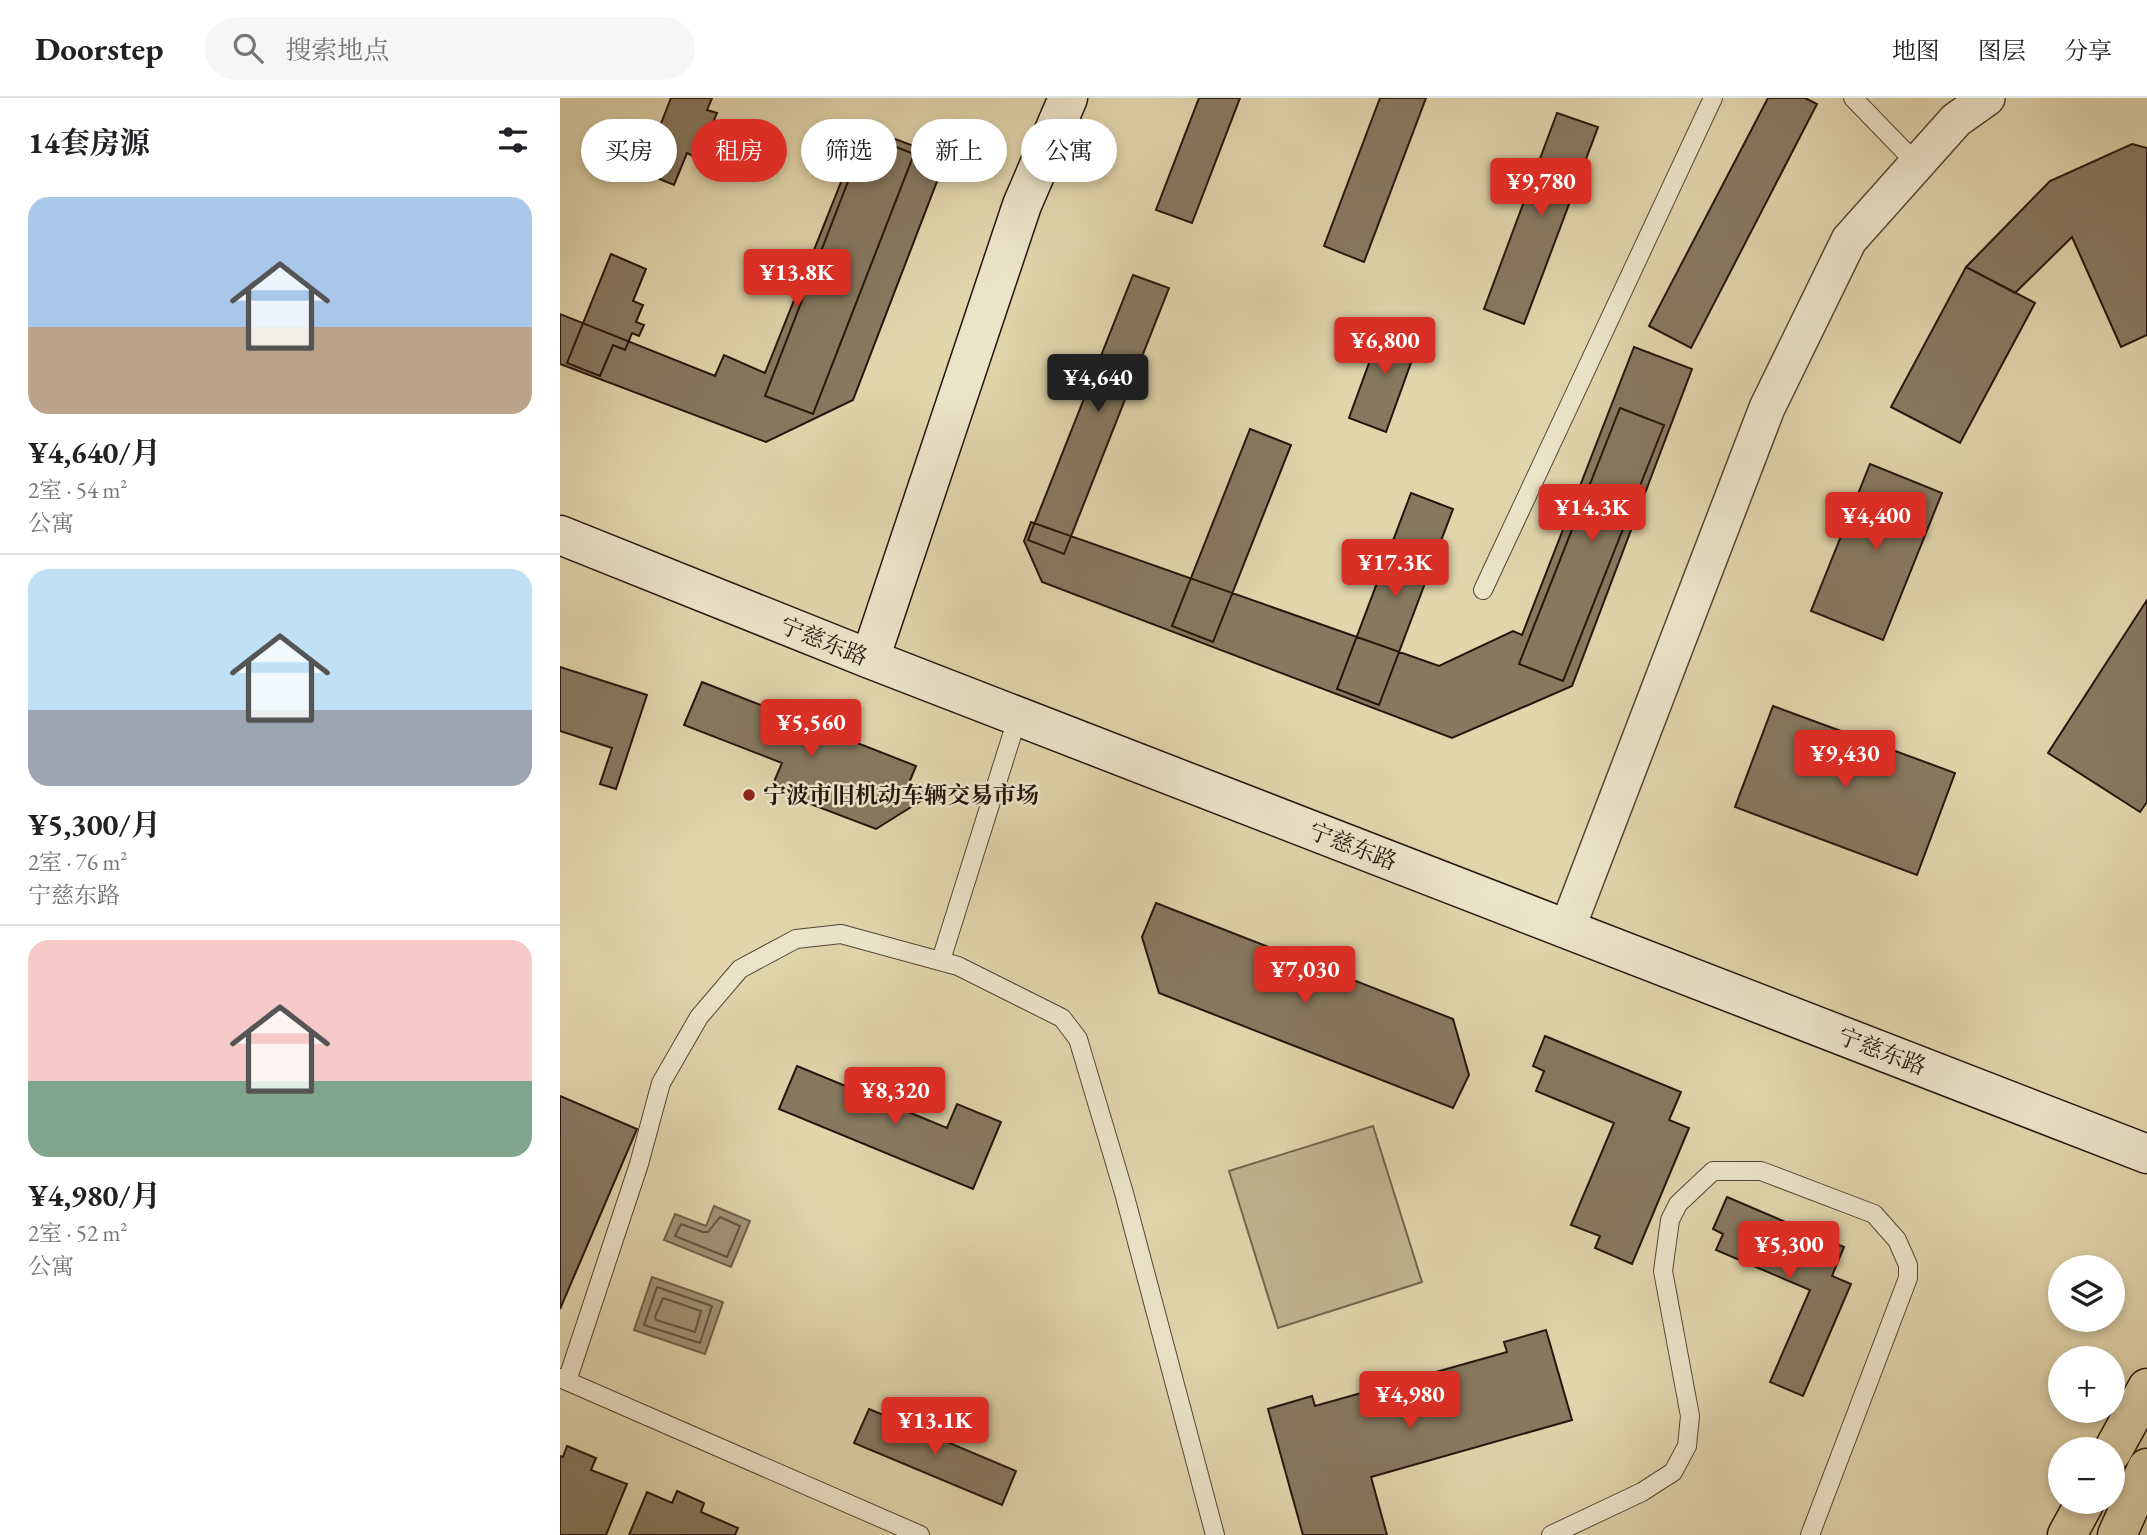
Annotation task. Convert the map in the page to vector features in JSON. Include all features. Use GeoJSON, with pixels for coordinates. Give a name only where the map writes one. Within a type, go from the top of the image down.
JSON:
{"type":"FeatureCollection","features":[{"type":"Feature","properties":{"kind":"main road"},"geometry":{"type":"LineString","coordinates":[[870,659],[1022,205],[1068,98]]}},
{"type":"Feature","properties":{"kind":"main road","name":"宁慈东路"},"geometry":{"type":"LineString","coordinates":[[560,536],[870,659],[2147,1154]]}},
{"type":"Feature","properties":{"kind":"main road"},"geometry":{"type":"LineString","coordinates":[[2120,1437],[2147,1388]]}},
{"type":"Feature","properties":{"kind":"main road"},"geometry":{"type":"LineString","coordinates":[[2117,1535],[2147,1468]]}},
{"type":"Feature","properties":{"kind":"main road"},"geometry":{"type":"LineString","coordinates":[[2067,1535],[2078,1514]]}},
{"type":"Feature","properties":{"kind":"street"},"geometry":{"type":"LineString","coordinates":[[1567,929],[1767,408],[1849,240],[1956,120],[1987,98]]}},
{"type":"Feature","properties":{"kind":"lane"},"geometry":{"type":"LineString","coordinates":[[1483,590],[1713,98]]}},
{"type":"Feature","properties":{"kind":"lane"},"geometry":{"type":"LineString","coordinates":[[1853,98],[1917,164]]}},
{"type":"Feature","properties":{"kind":"lane"},"geometry":{"type":"LineString","coordinates":[[941,960],[1018,716]]}},
{"type":"Feature","properties":{"kind":"lane"},"geometry":{"type":"LineString","coordinates":[[907,1533],[564,1379],[639,1164],[661,1083],[699,1017],[740,969],[796,939],[841,934],[941,960],[1062,1018],[1078,1039],[1124,1193],[1215,1535]]}},
{"type":"Feature","properties":{"kind":"lane"},"geometry":{"type":"LineString","coordinates":[[1551,1535],[1642,1493],[1673,1472],[1686,1446],[1690,1416],[1663,1271],[1670,1220],[1678,1203],[1713,1171],[1761,1171],[1874,1214],[1897,1240],[1908,1265],[1908,1278],[1810,1535]]}},
{"type":"Feature","properties":{"kind":"shaded area"},"geometry":{"type":"Polygon","coordinates":[[[1373,1126],[1422,1282],[1278,1328],[1229,1171],[1373,1126]]]}},
{"type":"Feature","properties":{"kind":"water"},"geometry":{"type":"Polygon","coordinates":[[[714,1206],[750,1221],[731,1267],[664,1240],[675,1214],[706,1226],[714,1206]]]}},
{"type":"Feature","properties":{"kind":"water"},"geometry":{"type":"Polygon","coordinates":[[[652,1277],[723,1302],[705,1354],[634,1330],[652,1277]]]}},
{"type":"Feature","properties":{"kind":"building"},"geometry":{"type":"Polygon","coordinates":[[[671,98],[712,98],[707,110],[717,113],[715,119],[691,119],[691,155],[687,153],[677,178],[677,119],[663,119],[671,98]]]}},
{"type":"Feature","properties":{"kind":"building"},"geometry":{"type":"Polygon","coordinates":[[[1199,98],[1240,98],[1192,223],[1156,210],[1199,98]]]}},
{"type":"Feature","properties":{"kind":"building"},"geometry":{"type":"Polygon","coordinates":[[[1380,98],[1426,98],[1364,262],[1324,246],[1380,98]]]}},
{"type":"Feature","properties":{"kind":"building"},"geometry":{"type":"Polygon","coordinates":[[[1768,98],[1805,98],[1817,104],[1691,348],[1649,326],[1768,98]]]}},
{"type":"Feature","properties":{"kind":"building"},"geometry":{"type":"Polygon","coordinates":[[[1557,113],[1598,127],[1524,324],[1484,309],[1557,113]]]}},
{"type":"Feature","properties":{"kind":"building"},"geometry":{"type":"Polygon","coordinates":[[[897,140],[911,145],[911,182],[937,182],[853,400],[766,442],[560,364],[560,314],[715,376],[724,355],[765,373],[841,182],[897,182],[897,140]]]}},
{"type":"Feature","properties":{"kind":"building"},"geometry":{"type":"Polygon","coordinates":[[[2132,144],[2147,148],[2147,335],[2121,347],[2072,237],[2015,293],[1966,267],[2050,181],[2132,144]]]}},
{"type":"Feature","properties":{"kind":"building"},"geometry":{"type":"Polygon","coordinates":[[[897,147],[911,153],[911,162],[813,414],[765,396],[848,182],[897,182],[897,147]]]}},
{"type":"Feature","properties":{"kind":"building"},"geometry":{"type":"Polygon","coordinates":[[[611,254],[646,269],[633,301],[643,305],[636,322],[644,325],[639,336],[632,333],[625,350],[613,345],[600,376],[567,363],[611,254]]]}},
{"type":"Feature","properties":{"kind":"building"},"geometry":{"type":"Polygon","coordinates":[[[1966,267],[2035,303],[1960,443],[1891,407],[1966,267]]]}},
{"type":"Feature","properties":{"kind":"building"},"geometry":{"type":"Polygon","coordinates":[[[1133,275],[1169,288],[1064,554],[1028,540],[1133,275]]]}},
{"type":"Feature","properties":{"kind":"building"},"geometry":{"type":"Polygon","coordinates":[[[1384,322],[1421,335],[1386,432],[1349,418],[1384,322]]]}},
{"type":"Feature","properties":{"kind":"building"},"geometry":{"type":"Polygon","coordinates":[[[1634,347],[1692,369],[1572,686],[1452,738],[1042,582],[1024,541],[1031,522],[1439,666],[1513,631],[1522,635],[1634,347]]]}},
{"type":"Feature","properties":{"kind":"building"},"geometry":{"type":"Polygon","coordinates":[[[1620,408],[1664,425],[1563,681],[1519,664],[1620,408]]]}},
{"type":"Feature","properties":{"kind":"building"},"geometry":{"type":"Polygon","coordinates":[[[1250,429],[1291,445],[1213,642],[1172,626],[1250,429]]]}},
{"type":"Feature","properties":{"kind":"building"},"geometry":{"type":"Polygon","coordinates":[[[1870,464],[1942,493],[1883,640],[1811,611],[1870,464]]]}},
{"type":"Feature","properties":{"kind":"building"},"geometry":{"type":"Polygon","coordinates":[[[1411,493],[1453,509],[1379,705],[1337,689],[1411,493]]]}},
{"type":"Feature","properties":{"kind":"building"},"geometry":{"type":"Polygon","coordinates":[[[2147,600],[2147,802],[2140,812],[2048,753],[2147,600]]]}},
{"type":"Feature","properties":{"kind":"building"},"geometry":{"type":"Polygon","coordinates":[[[560,667],[647,695],[616,789],[600,784],[612,748],[560,731],[560,667]]]}},
{"type":"Feature","properties":{"kind":"building"},"geometry":{"type":"Polygon","coordinates":[[[702,682],[916,766],[909,783],[935,792],[876,829],[771,789],[782,763],[684,725],[702,682]]]}},
{"type":"Feature","properties":{"kind":"building"},"geometry":{"type":"Polygon","coordinates":[[[1773,706],[1955,773],[1917,875],[1735,807],[1773,706]]]}},
{"type":"Feature","properties":{"kind":"building"},"geometry":{"type":"Polygon","coordinates":[[[1156,903],[1453,1019],[1469,1075],[1453,1108],[1159,993],[1142,937],[1156,903]]]}},
{"type":"Feature","properties":{"kind":"building"},"geometry":{"type":"Polygon","coordinates":[[[1545,1036],[1681,1092],[1669,1120],[1689,1128],[1632,1264],[1595,1248],[1600,1236],[1571,1225],[1614,1123],[1536,1091],[1544,1071],[1533,1066],[1545,1036]]]}},
{"type":"Feature","properties":{"kind":"building"},"geometry":{"type":"Polygon","coordinates":[[[797,1066],[947,1128],[957,1104],[1001,1122],[973,1189],[779,1109],[797,1066]]]}},
{"type":"Feature","properties":{"kind":"building"},"geometry":{"type":"Polygon","coordinates":[[[560,1096],[637,1129],[560,1309],[560,1096]]]}},
{"type":"Feature","properties":{"kind":"building"},"geometry":{"type":"Polygon","coordinates":[[[1727,1197],[1844,1247],[1832,1276],[1851,1284],[1803,1396],[1770,1382],[1810,1290],[1716,1250],[1723,1234],[1713,1229],[1727,1197]]]}},
{"type":"Feature","properties":{"kind":"building"},"geometry":{"type":"Polygon","coordinates":[[[1546,1330],[1572,1420],[1371,1477],[1387,1535],[1303,1535],[1268,1409],[1312,1396],[1315,1406],[1507,1352],[1504,1342],[1546,1330]]]}},
{"type":"Feature","properties":{"kind":"building"},"geometry":{"type":"Polygon","coordinates":[[[869,1409],[1016,1471],[1002,1505],[854,1443],[869,1409]]]}},
{"type":"Feature","properties":{"kind":"building"},"geometry":{"type":"Polygon","coordinates":[[[567,1446],[596,1458],[591,1470],[627,1484],[606,1535],[560,1535],[560,1456],[563,1457],[567,1446]]]}},
{"type":"Feature","properties":{"kind":"building"},"geometry":{"type":"Polygon","coordinates":[[[677,1491],[704,1503],[701,1512],[738,1528],[735,1535],[629,1535],[647,1492],[672,1503],[677,1491]]]}},
{"type":"Feature","properties":{"kind":"place","name":"宁波市旧机动车辆交易市场"},"geometry":{"type":"Point","coordinates":[749,795]}}]}
